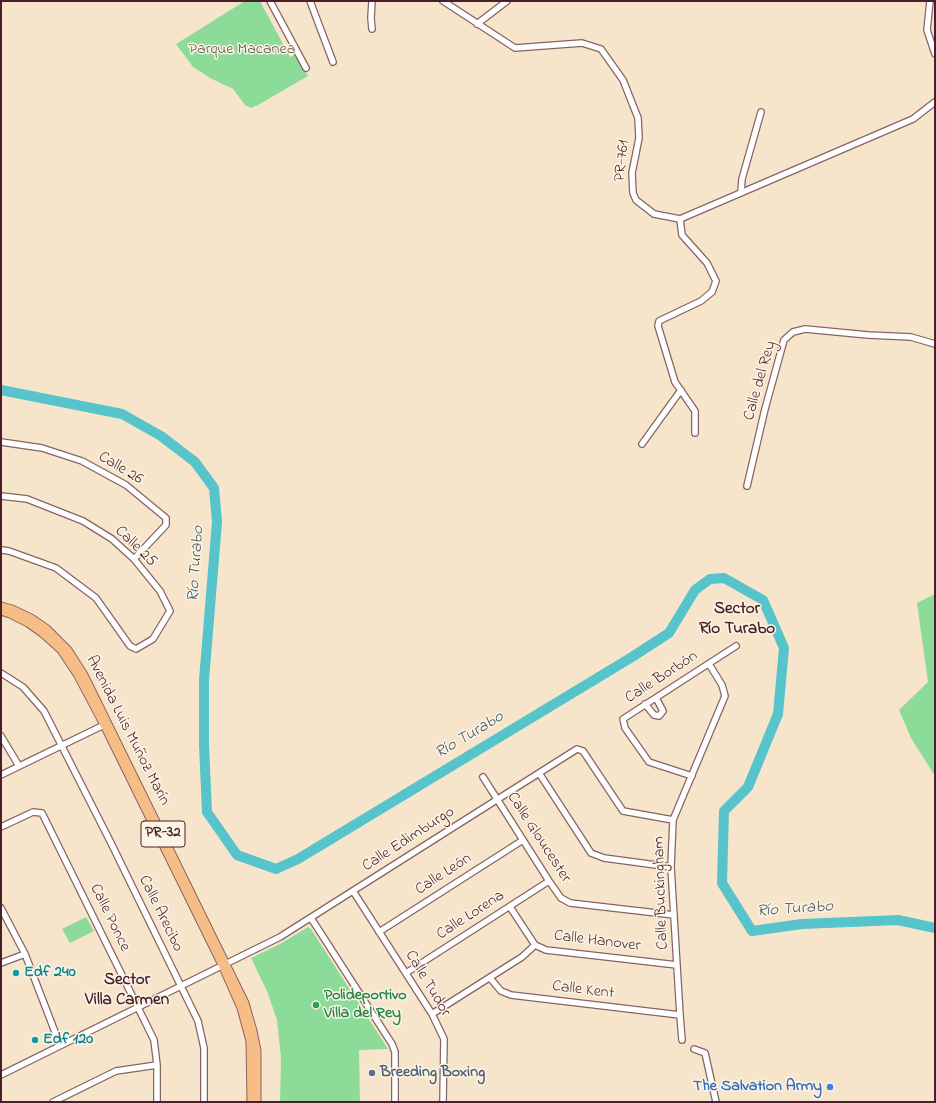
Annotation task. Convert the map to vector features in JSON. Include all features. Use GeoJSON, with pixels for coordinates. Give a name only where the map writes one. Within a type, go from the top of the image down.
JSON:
{"type":"FeatureCollection","features":[{"type":"Feature","properties":{"kind":"main road","name":"Avenida Luis Muñoz Marín"},"geometry":{"type":"LineString","coordinates":[[1,606],[12,609],[31,618],[46,629],[62,644],[78,665],[224,964],[245,1003],[254,1031],[257,1051],[257,1102]]}},
{"type":"Feature","properties":{"kind":"main road","name":"Avenida Luis Muñoz Marín"},"geometry":{"type":"LineString","coordinates":[[1,611],[28,623],[42,633],[60,650],[78,674],[106,724]]}},
{"type":"Feature","properties":{"kind":"main road","name":"Avenida Luis Muñoz Marín"},"geometry":{"type":"LineString","coordinates":[[224,964],[242,1008],[249,1034],[251,1048],[251,1102]]}},
{"type":"Feature","properties":{"kind":"street"},"geometry":{"type":"LineString","coordinates":[[270,1],[306,68]]}},
{"type":"Feature","properties":{"kind":"street"},"geometry":{"type":"LineString","coordinates":[[310,1],[333,62]]}},
{"type":"Feature","properties":{"kind":"street"},"geometry":{"type":"LineString","coordinates":[[372,1],[372,29]]}},
{"type":"Feature","properties":{"kind":"street","name":"PR-761"},"geometry":{"type":"LineString","coordinates":[[443,1],[515,48],[582,43],[601,49],[623,80],[638,118],[639,138],[632,174],[633,193],[636,200],[654,214],[680,219]]}},
{"type":"Feature","properties":{"kind":"street"},"geometry":{"type":"LineString","coordinates":[[477,24],[507,1]]}},
{"type":"Feature","properties":{"kind":"street"},"geometry":{"type":"LineString","coordinates":[[930,1],[927,30],[935,54]]}},
{"type":"Feature","properties":{"kind":"street"},"geometry":{"type":"LineString","coordinates":[[695,433],[695,411],[675,382],[658,326],[659,321],[702,301],[712,292],[716,281],[707,263],[682,235],[680,219],[913,119],[935,102]]}},
{"type":"Feature","properties":{"kind":"street"},"geometry":{"type":"LineString","coordinates":[[741,193],[742,179],[761,112]]}},
{"type":"Feature","properties":{"kind":"street","name":"Calle del Rey"},"geometry":{"type":"LineString","coordinates":[[747,486],[765,409],[784,340],[793,332],[805,329],[868,335],[911,337],[935,344]]}},
{"type":"Feature","properties":{"kind":"street"},"geometry":{"type":"LineString","coordinates":[[642,444],[681,390]]}},
{"type":"Feature","properties":{"kind":"street","name":"Calle 26"},"geometry":{"type":"LineString","coordinates":[[1,442],[42,448],[82,462],[126,485],[166,518],[166,525],[134,560]]}},
{"type":"Feature","properties":{"kind":"street","name":"Calle 25"},"geometry":{"type":"LineString","coordinates":[[1,496],[27,499],[83,521],[112,539],[134,560],[160,592],[170,611],[153,639],[136,649],[130,646],[96,598],[56,568],[9,551],[1,550]]}},
{"type":"Feature","properties":{"kind":"street","name":"Calle Borbón"},"geometry":{"type":"LineString","coordinates":[[692,776],[649,762],[625,728],[623,719],[736,646]]}},
{"type":"Feature","properties":{"kind":"street","name":"Calle Buckingham"},"geometry":{"type":"LineString","coordinates":[[682,1040],[671,867],[673,820],[725,696],[722,685],[709,664]]}},
{"type":"Feature","properties":{"kind":"street","name":"Calle Arecibo"},"geometry":{"type":"LineString","coordinates":[[1,673],[23,687],[44,711],[181,986],[198,1022],[204,1048],[204,1102]]}},
{"type":"Feature","properties":{"kind":"street"},"geometry":{"type":"LineString","coordinates":[[645,704],[654,715],[659,716],[662,711],[656,698]]}},
{"type":"Feature","properties":{"kind":"street"},"geometry":{"type":"LineString","coordinates":[[1,775],[106,724]]}},
{"type":"Feature","properties":{"kind":"street"},"geometry":{"type":"LineString","coordinates":[[1,736],[19,766]]}},
{"type":"Feature","properties":{"kind":"street","name":"Calle Edimburgo"},"geometry":{"type":"LineString","coordinates":[[1,1074],[280,938],[573,750],[577,749],[584,751],[623,811],[673,820]]}},
{"type":"Feature","properties":{"kind":"street"},"geometry":{"type":"LineString","coordinates":[[539,773],[591,853],[604,858],[671,867]]}},
{"type":"Feature","properties":{"kind":"street","name":"Calle Gloucester"},"geometry":{"type":"LineString","coordinates":[[483,777],[561,898],[570,903],[674,916]]}},
{"type":"Feature","properties":{"kind":"street","name":"Calle Ponce"},"geometry":{"type":"LineString","coordinates":[[1,827],[33,812],[42,813],[154,1040],[157,1065],[157,1102]]}},
{"type":"Feature","properties":{"kind":"street","name":"Calle León"},"geometry":{"type":"LineString","coordinates":[[379,932],[523,840]]}},
{"type":"Feature","properties":{"kind":"street","name":"Calle Lorena"},"geometry":{"type":"LineString","coordinates":[[406,973],[550,881]]}},
{"type":"Feature","properties":{"kind":"street","name":"Calle Tudor"},"geometry":{"type":"LineString","coordinates":[[353,891],[432,1014],[444,1039],[443,1102]]}},
{"type":"Feature","properties":{"kind":"street","name":"Calle Hanover"},"geometry":{"type":"LineString","coordinates":[[510,907],[535,945],[546,950],[677,965]]}},
{"type":"Feature","properties":{"kind":"street"},"geometry":{"type":"LineString","coordinates":[[1,908],[25,954],[60,1045]]}},
{"type":"Feature","properties":{"kind":"street"},"geometry":{"type":"LineString","coordinates":[[311,918],[392,1044],[395,1052],[395,1102]]}},
{"type":"Feature","properties":{"kind":"street"},"geometry":{"type":"LineString","coordinates":[[432,1014],[522,957],[535,945]]}},
{"type":"Feature","properties":{"kind":"street"},"geometry":{"type":"LineString","coordinates":[[1,963],[25,954]]}},
{"type":"Feature","properties":{"kind":"street","name":"Calle Kent"},"geometry":{"type":"LineString","coordinates":[[490,978],[501,991],[511,995],[680,1016]]}},
{"type":"Feature","properties":{"kind":"street"},"geometry":{"type":"LineString","coordinates":[[694,1049],[704,1054],[716,1102]]}},
{"type":"Feature","properties":{"kind":"street"},"geometry":{"type":"LineString","coordinates":[[53,1102],[116,1071],[157,1065]]}},
{"type":"Feature","properties":{"kind":"green space","name":"Parque Macanea"},"geometry":{"type":"Polygon","coordinates":[[[245,1],[260,1],[290,57],[296,54],[308,76],[251,108],[245,105],[233,89],[210,78],[193,67],[176,44],[245,1]]]}},
{"type":"Feature","properties":{"kind":"green space"},"geometry":{"type":"Polygon","coordinates":[[[935,594],[935,776],[911,738],[899,710],[928,682],[917,603],[935,594]]]}},
{"type":"Feature","properties":{"kind":"green space"},"geometry":{"type":"Polygon","coordinates":[[[86,917],[94,931],[70,943],[62,929],[86,917]]]}},
{"type":"Feature","properties":{"kind":"green space","name":"Polideportivo Villa del Rey"},"geometry":{"type":"Polygon","coordinates":[[[308,927],[311,929],[388,1049],[359,1050],[360,1102],[280,1102],[281,1058],[277,1020],[267,991],[251,958],[280,944],[308,927]]]}},
{"type":"Feature","properties":{"kind":"waterway","name":"Río Turabo"},"geometry":{"type":"LineString","coordinates":[[1,390],[122,414],[161,436],[195,462],[214,488],[217,522],[204,680],[204,745],[207,812],[237,855],[276,869],[298,859],[632,657],[669,633],[695,590],[710,579],[724,578],[763,600],[784,648],[778,714],[748,787],[724,811],[722,883],[752,931],[802,924],[898,920],[935,928]]}},
{"type":"Feature","properties":{"kind":"place","name":"Edf 240"},"geometry":{"type":"Point","coordinates":[16,973]}},
{"type":"Feature","properties":{"kind":"place","name":"Polideportivo Villa del Rey"},"geometry":{"type":"Point","coordinates":[316,1005]}},
{"type":"Feature","properties":{"kind":"place","name":"Edf 120"},"geometry":{"type":"Point","coordinates":[35,1040]}},
{"type":"Feature","properties":{"kind":"place","name":"Breeding Boxing"},"geometry":{"type":"Point","coordinates":[372,1073]}},
{"type":"Feature","properties":{"kind":"place","name":"The Salvation Army"},"geometry":{"type":"Point","coordinates":[830,1087]}},
{"type":"Feature","properties":{"kind":"district","name":"Sector Río Turabo"},"geometry":{"type":"Point","coordinates":[737,620]}},
{"type":"Feature","properties":{"kind":"district","name":"Sector Villa Carmen"},"geometry":{"type":"Point","coordinates":[127,991]}}]}
